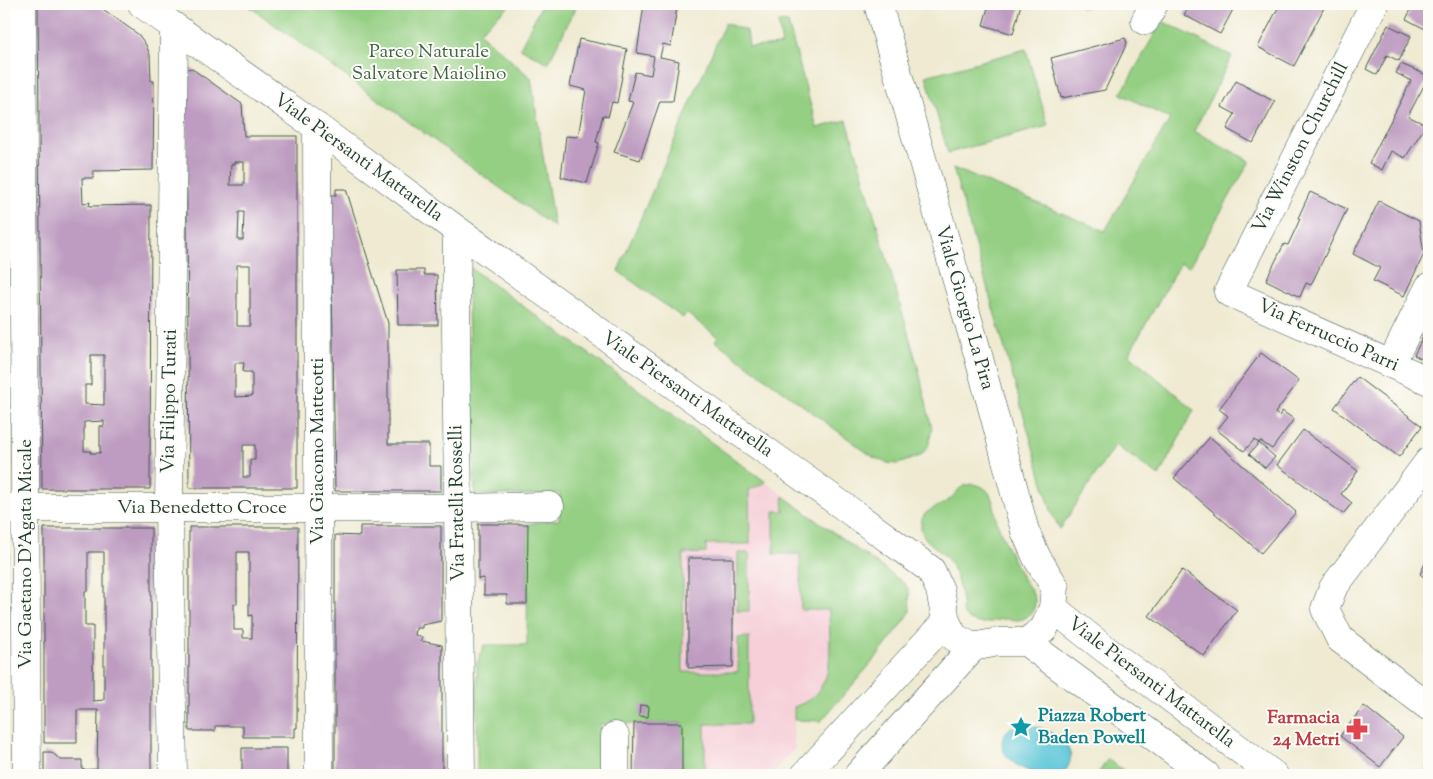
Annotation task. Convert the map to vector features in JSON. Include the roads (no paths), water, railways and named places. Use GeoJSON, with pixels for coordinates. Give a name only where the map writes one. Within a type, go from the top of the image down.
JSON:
{"type":"FeatureCollection","features":[{"type":"Feature","properties":{"kind":"street","name":"Via Gaetano D'Agata Micale"},"geometry":{"type":"LineString","coordinates":[[22,4],[15,508],[27,775]]}},
{"type":"Feature","properties":{"kind":"street","name":"Viale Piersanti Mattarella"},"geometry":{"type":"LineString","coordinates":[[142,4],[317,127],[457,230],[931,570],[940,590],[946,620],[954,637],[973,647]]}},
{"type":"Feature","properties":{"kind":"street","name":"Viale Giorgio La Pira"},"geometry":{"type":"LineString","coordinates":[[878,4],[1025,531],[1037,558],[1055,587],[1053,608]]}},
{"type":"Feature","properties":{"kind":"street","name":"Via Winston Churchill"},"geometry":{"type":"LineString","coordinates":[[1228,292],[1374,4]]}},
{"type":"Feature","properties":{"kind":"street","name":"Via Filippo Turati"},"geometry":{"type":"LineString","coordinates":[[173,775],[169,508],[174,27]]}},
{"type":"Feature","properties":{"kind":"street","name":"Via Giacomo Matteotti"},"geometry":{"type":"LineString","coordinates":[[317,127],[319,775]]}},
{"type":"Feature","properties":{"kind":"street","name":"Via Fratelli Rosselli"},"geometry":{"type":"LineString","coordinates":[[457,230],[456,328],[461,775]]}},
{"type":"Feature","properties":{"kind":"street"},"geometry":{"type":"LineString","coordinates":[[1391,364],[1429,288]]}},
{"type":"Feature","properties":{"kind":"street","name":"Via Ferruccio Parri"},"geometry":{"type":"LineString","coordinates":[[1228,292],[1429,381]]}},
{"type":"Feature","properties":{"kind":"street"},"geometry":{"type":"LineString","coordinates":[[1429,461],[1333,588],[1325,609],[1340,639],[1429,708]]}},
{"type":"Feature","properties":{"kind":"street","name":"Via Benedetto Croce"},"geometry":{"type":"LineString","coordinates":[[15,508],[458,508],[550,506]]}},
{"type":"Feature","properties":{"kind":"street","name":"Viale Piersanti Mattarella"},"geometry":{"type":"LineString","coordinates":[[1053,608],[1274,775]]}},
{"type":"Feature","properties":{"kind":"street"},"geometry":{"type":"LineString","coordinates":[[858,775],[973,647],[998,642],[1026,642],[1044,629],[1053,608]]}},
{"type":"Feature","properties":{"kind":"street"},"geometry":{"type":"LineString","coordinates":[[804,775],[946,620]]}},
{"type":"Feature","properties":{"kind":"street"},"geometry":{"type":"LineString","coordinates":[[1026,642],[1206,775]]}},
{"type":"Feature","properties":{"kind":"street"},"geometry":{"type":"LineString","coordinates":[[615,736],[615,775]]}},
{"type":"Feature","properties":{"kind":"water"},"geometry":{"type":"Polygon","coordinates":[[[1020,725],[1043,729],[1056,736],[1065,744],[1071,756],[1068,766],[1064,771],[1057,775],[1040,774],[1024,769],[1009,759],[1002,746],[1003,738],[1010,728],[1020,725]]]}},
{"type":"Feature","properties":{"kind":"place","name":"Piazza Robert Baden Powell"},"geometry":{"type":"Point","coordinates":[1021,727]}},
{"type":"Feature","properties":{"kind":"place","name":"Farmacia 24 Metri"},"geometry":{"type":"Point","coordinates":[1357,729]}},
{"type":"Feature","properties":{"kind":"park label","name":"Parco Naturale Salvatore Maiolino"},"geometry":{"type":"Point","coordinates":[429,63]}}]}
